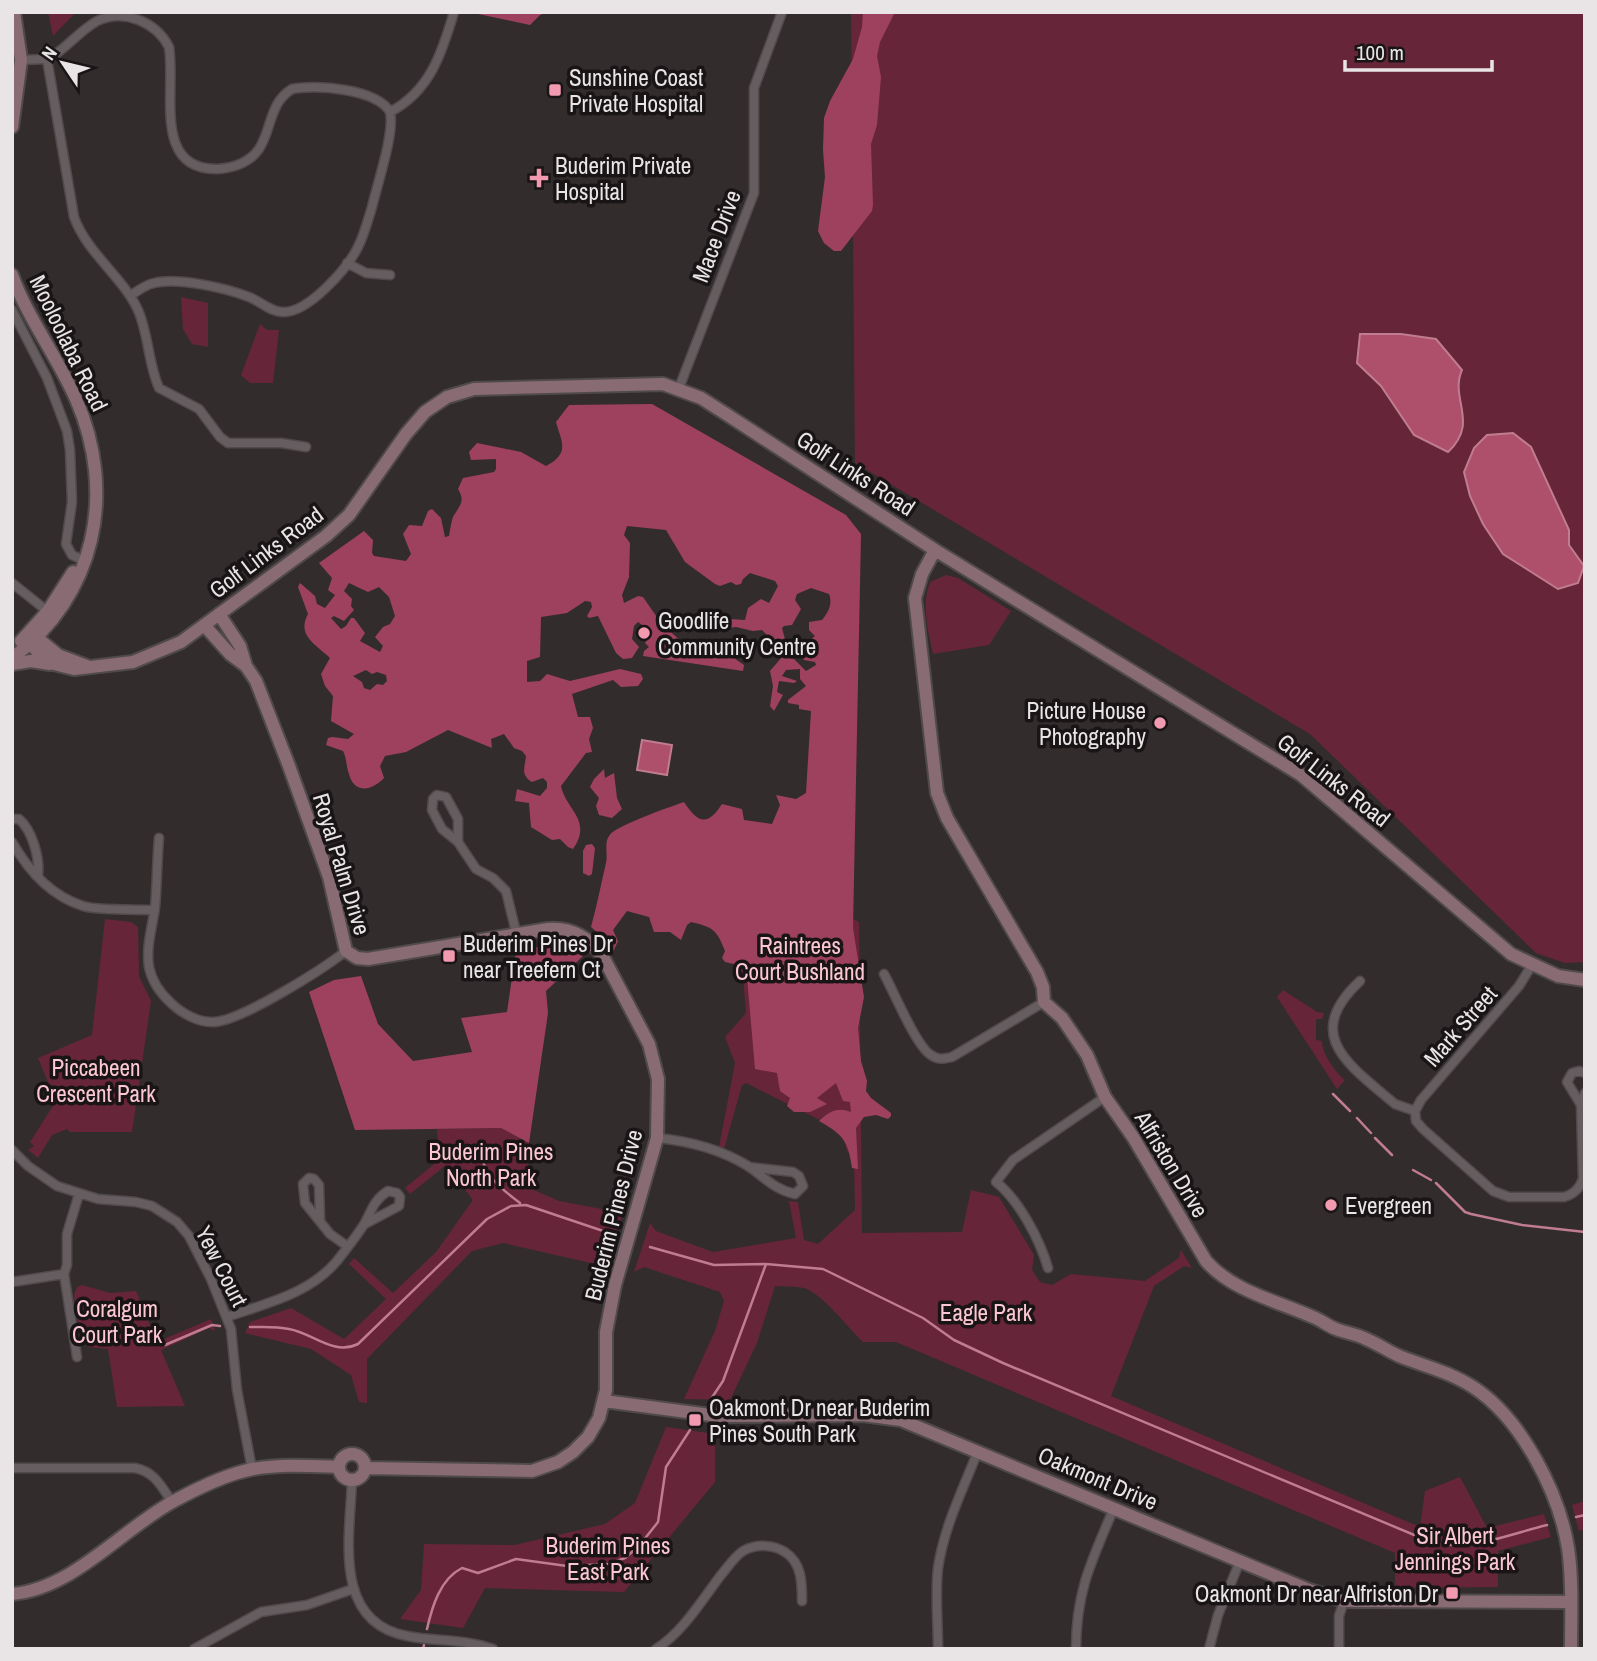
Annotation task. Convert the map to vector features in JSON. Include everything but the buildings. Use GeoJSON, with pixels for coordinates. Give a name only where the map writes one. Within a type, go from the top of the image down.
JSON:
{"type":"FeatureCollection","features":[{"type":"Feature","properties":{"kind":"street"},"geometry":{"type":"LineString","coordinates":[[12,127],[21,60],[14,12]]}},
{"type":"Feature","properties":{"kind":"street"},"geometry":{"type":"LineString","coordinates":[[390,112],[407,103],[436,66],[454,12]]}},
{"type":"Feature","properties":{"kind":"street","name":"Mace Drive"},"geometry":{"type":"LineString","coordinates":[[679,388],[754,193],[754,89],[782,12]]}},
{"type":"Feature","properties":{"kind":"street"},"geometry":{"type":"LineString","coordinates":[[21,60],[47,59],[96,22],[117,16],[137,15],[162,36],[169,47],[174,142],[182,158],[199,167],[231,167],[249,159],[261,145],[276,104],[292,89],[312,88],[364,94],[381,102],[390,112],[391,129],[369,215],[358,246],[347,262],[308,303],[297,310],[275,311],[242,295],[173,282],[149,285],[130,296]]}},
{"type":"Feature","properties":{"kind":"street"},"geometry":{"type":"LineString","coordinates":[[47,59],[78,229],[130,296],[141,317],[158,385],[162,391],[199,408],[220,437],[228,443],[281,443],[306,447]]}},
{"type":"Feature","properties":{"kind":"street"},"geometry":{"type":"LineString","coordinates":[[347,262],[366,273],[390,275]]}},
{"type":"Feature","properties":{"kind":"street","name":"Mooloolaba Road"},"geometry":{"type":"LineString","coordinates":[[12,275],[22,302],[76,398],[90,436],[97,480],[94,527],[72,592],[12,658]]}},
{"type":"Feature","properties":{"kind":"street"},"geometry":{"type":"LineString","coordinates":[[12,310],[47,378],[67,431],[72,502],[66,544],[68,551],[82,560]]}},
{"type":"Feature","properties":{"kind":"street","name":"Golf Links Road"},"geometry":{"type":"LineString","coordinates":[[12,664],[31,661],[74,669],[118,665],[149,657],[181,642],[326,536],[349,515],[412,426],[425,412],[447,397],[474,389],[663,384],[679,388],[726,414],[935,550],[1301,775],[1511,954],[1558,976],[1585,980]]}},
{"type":"Feature","properties":{"kind":"street","name":"Alfriston Drive"},"geometry":{"type":"LineString","coordinates":[[935,550],[920,579],[915,598],[937,793],[947,818],[1037,972],[1043,987],[1044,1002],[1062,1018],[1078,1041],[1105,1097],[1133,1137],[1200,1252],[1218,1273],[1232,1283],[1315,1317],[1335,1329],[1362,1337],[1396,1355],[1450,1375],[1484,1395],[1504,1414],[1519,1433],[1539,1469],[1561,1520],[1568,1550],[1571,1649]]}},
{"type":"Feature","properties":{"kind":"street"},"geometry":{"type":"LineString","coordinates":[[12,583],[52,614],[52,638],[58,650],[68,659]]}},
{"type":"Feature","properties":{"kind":"street","name":"Royal Palm Drive"},"geometry":{"type":"LineString","coordinates":[[219,614],[240,646],[246,666],[256,681],[329,877],[346,951],[356,958],[368,959],[436,948]]}},
{"type":"Feature","properties":{"kind":"street","name":"Royal Palm Drive"},"geometry":{"type":"LineString","coordinates":[[204,625],[230,654],[246,666]]}},
{"type":"Feature","properties":{"kind":"street"},"geometry":{"type":"LineString","coordinates":[[30,638],[54,664]]}},
{"type":"Feature","properties":{"kind":"street","name":"Golf Links Road"},"geometry":{"type":"LineString","coordinates":[[30,638],[58,655],[87,666]]}},
{"type":"Feature","properties":{"kind":"street","name":"Mooloolaba Road"},"geometry":{"type":"LineString","coordinates":[[12,648],[30,638]]}},
{"type":"Feature","properties":{"kind":"street"},"geometry":{"type":"LineString","coordinates":[[458,842],[458,819],[446,797],[437,795],[433,799],[432,810],[442,829],[458,842],[476,869],[493,878],[506,891],[517,936]]}},
{"type":"Feature","properties":{"kind":"street"},"geometry":{"type":"LineString","coordinates":[[12,820],[19,819],[26,825],[39,865],[38,875]]}},
{"type":"Feature","properties":{"kind":"street"},"geometry":{"type":"LineString","coordinates":[[159,838],[155,910],[148,942],[149,968],[158,991],[177,1009],[213,1023],[229,1019],[326,967],[346,951]]}},
{"type":"Feature","properties":{"kind":"street"},"geometry":{"type":"LineString","coordinates":[[12,842],[28,869],[38,875],[54,892],[85,906],[155,910]]}},
{"type":"Feature","properties":{"kind":"street","name":"Buderim Pines Drive"},"geometry":{"type":"LineString","coordinates":[[365,1468],[519,1472],[543,1468],[566,1457],[581,1445],[595,1427],[604,1401],[608,1320],[615,1285],[657,1138],[659,1079],[649,1044],[593,943],[574,932],[559,928],[436,948]]}},
{"type":"Feature","properties":{"kind":"street","name":"Mark Street"},"geometry":{"type":"LineString","coordinates":[[1415,1111],[1519,986],[1532,965]]}},
{"type":"Feature","properties":{"kind":"street"},"geometry":{"type":"LineString","coordinates":[[884,974],[920,1043],[930,1055],[941,1059],[952,1057],[1044,1002]]}},
{"type":"Feature","properties":{"kind":"street"},"geometry":{"type":"LineString","coordinates":[[1360,981],[1345,997],[1335,1014],[1332,1030],[1335,1046],[1347,1063],[1395,1104],[1415,1111],[1416,1121],[1423,1129],[1493,1191],[1509,1197],[1564,1197],[1572,1195],[1580,1188],[1583,1180],[1581,1105],[1585,1093]]}},
{"type":"Feature","properties":{"kind":"street"},"geometry":{"type":"LineString","coordinates":[[1581,1105],[1567,1082],[1572,1073],[1585,1073]]}},
{"type":"Feature","properties":{"kind":"street"},"geometry":{"type":"LineString","coordinates":[[1048,1268],[1042,1248],[1007,1191],[996,1182],[1013,1160],[1105,1097]]}},
{"type":"Feature","properties":{"kind":"street"},"geometry":{"type":"LineString","coordinates":[[657,1138],[695,1144],[722,1153],[749,1167],[784,1192],[795,1194],[803,1186],[799,1176],[793,1172],[749,1167]]}},
{"type":"Feature","properties":{"kind":"street","name":"Yew Court"},"geometry":{"type":"LineString","coordinates":[[12,1150],[50,1182],[79,1194],[152,1206],[177,1222],[195,1245],[227,1317],[252,1469]]}},
{"type":"Feature","properties":{"kind":"street"},"geometry":{"type":"LineString","coordinates":[[227,1317],[305,1289],[331,1267],[365,1224],[374,1203],[381,1195],[388,1191],[397,1194],[400,1201],[395,1210],[365,1224]]}},
{"type":"Feature","properties":{"kind":"street"},"geometry":{"type":"LineString","coordinates":[[77,1357],[64,1274],[67,1234],[79,1194]]}},
{"type":"Feature","properties":{"kind":"street"},"geometry":{"type":"LineString","coordinates":[[320,1219],[330,1234],[347,1246]]}},
{"type":"Feature","properties":{"kind":"street"},"geometry":{"type":"LineString","coordinates":[[12,1282],[64,1274]]}},
{"type":"Feature","properties":{"kind":"street","name":"Oakmont Drive"},"geometry":{"type":"LineString","coordinates":[[604,1401],[718,1416],[887,1417],[917,1425],[1318,1594],[1344,1601],[1571,1602]]}},
{"type":"Feature","properties":{"kind":"street"},"geometry":{"type":"LineString","coordinates":[[938,1649],[940,1557],[947,1527],[978,1451]]}},
{"type":"Feature","properties":{"kind":"street"},"geometry":{"type":"LineString","coordinates":[[353,1454],[363,1460],[365,1468],[362,1476],[352,1480],[341,1475],[339,1467],[345,1457],[353,1454]]}},
{"type":"Feature","properties":{"kind":"street"},"geometry":{"type":"LineString","coordinates":[[12,1594],[46,1586],[74,1571],[172,1502],[209,1484],[252,1469],[339,1467]]}},
{"type":"Feature","properties":{"kind":"street"},"geometry":{"type":"LineString","coordinates":[[12,1468],[146,1470],[154,1476],[172,1502]]}},
{"type":"Feature","properties":{"kind":"street"},"geometry":{"type":"LineString","coordinates":[[352,1480],[349,1571],[353,1589],[369,1615],[393,1633],[459,1640],[493,1649]]}},
{"type":"Feature","properties":{"kind":"street"},"geometry":{"type":"LineString","coordinates":[[1076,1649],[1079,1598],[1114,1508]]}},
{"type":"Feature","properties":{"kind":"street"},"geometry":{"type":"LineString","coordinates":[[656,1649],[672,1636],[736,1557],[750,1548],[767,1546],[789,1555],[802,1577],[802,1601]]}},
{"type":"Feature","properties":{"kind":"street"},"geometry":{"type":"LineString","coordinates":[[1209,1649],[1215,1625],[1240,1561]]}},
{"type":"Feature","properties":{"kind":"street"},"geometry":{"type":"LineString","coordinates":[[194,1649],[261,1612],[307,1605],[353,1589]]}},
{"type":"Feature","properties":{"kind":"street"},"geometry":{"type":"LineString","coordinates":[[1339,1649],[1339,1616],[1344,1601]]}},
{"type":"Feature","properties":{"kind":"green space"},"geometry":{"type":"Polygon","coordinates":[[[48,12],[76,12],[53,36],[48,12]]]}},
{"type":"Feature","properties":{"kind":"green space"},"geometry":{"type":"Polygon","coordinates":[[[469,12],[548,12],[540,15],[530,25],[469,12]]]}},
{"type":"Feature","properties":{"kind":"green space"},"geometry":{"type":"Polygon","coordinates":[[[851,12],[1585,12],[1585,962],[1565,963],[1536,953],[1310,734],[855,463],[851,12]]]}},
{"type":"Feature","properties":{"kind":"green space"},"geometry":{"type":"Polygon","coordinates":[[[863,12],[895,12],[880,42],[877,56],[881,77],[877,125],[871,144],[873,205],[872,211],[841,251],[834,251],[824,243],[818,231],[825,177],[824,118],[830,101],[853,59],[862,27],[863,12]]]}},
{"type":"Feature","properties":{"kind":"green space"},"geometry":{"type":"Polygon","coordinates":[[[181,297],[208,303],[208,347],[192,344],[183,329],[181,297]]]}},
{"type":"Feature","properties":{"kind":"green space"},"geometry":{"type":"Polygon","coordinates":[[[260,324],[267,330],[279,330],[273,383],[250,383],[241,375],[260,324]]]}},
{"type":"Feature","properties":{"kind":"green space","name":"Raintrees Court Bushland"},"geometry":{"type":"Polygon","coordinates":[[[652,404],[846,515],[861,534],[853,928],[864,997],[858,1028],[861,1061],[867,1081],[866,1091],[891,1113],[891,1116],[888,1119],[876,1115],[864,1117],[856,1128],[858,1169],[852,1168],[849,1151],[839,1135],[819,1121],[834,1111],[851,1112],[850,1102],[843,1101],[836,1083],[817,1098],[827,1104],[810,1112],[794,1112],[787,1106],[790,1098],[780,1091],[777,1073],[755,1069],[747,977],[734,964],[725,962],[722,958],[725,951],[713,930],[691,922],[681,940],[670,932],[654,932],[649,917],[627,911],[613,930],[618,941],[613,952],[606,940],[591,927],[606,863],[607,842],[609,836],[621,827],[684,802],[703,820],[712,816],[722,804],[742,809],[744,820],[772,824],[780,805],[776,795],[796,799],[806,793],[811,711],[799,709],[799,705],[788,703],[788,700],[806,686],[800,679],[800,669],[786,670],[782,676],[797,681],[779,681],[777,692],[783,695],[774,711],[770,706],[773,686],[770,671],[782,657],[794,659],[806,671],[816,665],[815,662],[804,660],[798,650],[815,636],[809,630],[809,622],[822,620],[830,605],[829,594],[811,588],[797,594],[795,600],[801,609],[792,625],[782,628],[786,643],[783,648],[771,649],[762,630],[727,628],[724,624],[729,619],[745,620],[748,608],[761,599],[769,603],[778,586],[775,581],[750,573],[741,584],[731,582],[720,586],[685,562],[666,530],[627,526],[624,535],[630,543],[629,577],[622,595],[624,603],[638,596],[643,597],[661,623],[683,643],[734,658],[744,665],[743,671],[643,656],[649,647],[645,643],[652,632],[638,622],[634,626],[632,639],[639,647],[632,658],[623,659],[616,653],[598,616],[587,616],[592,607],[591,602],[585,601],[567,613],[541,617],[540,657],[527,661],[527,682],[540,681],[547,674],[570,681],[620,669],[641,674],[643,679],[638,686],[621,687],[613,680],[572,694],[578,717],[590,717],[593,728],[589,739],[592,752],[586,753],[561,786],[579,823],[578,839],[573,849],[560,839],[552,840],[531,827],[529,803],[515,801],[517,789],[540,796],[547,788],[547,782],[543,778],[532,782],[526,777],[526,756],[514,748],[504,734],[491,739],[492,748],[448,730],[406,752],[385,756],[380,766],[384,778],[369,788],[359,787],[351,780],[343,751],[326,745],[328,738],[348,739],[354,734],[331,721],[333,696],[325,686],[321,674],[330,658],[306,634],[305,622],[308,614],[298,587],[300,583],[315,596],[317,604],[325,608],[335,595],[328,590],[332,578],[319,563],[364,531],[373,540],[374,556],[406,561],[411,554],[403,534],[409,525],[422,526],[428,511],[432,509],[441,518],[445,537],[449,536],[453,517],[462,501],[458,489],[463,478],[494,472],[496,469],[496,459],[471,460],[469,452],[477,443],[521,452],[546,466],[559,456],[561,451],[562,441],[556,422],[569,405],[652,404]],[[349,583],[344,591],[352,599],[351,606],[354,610],[344,621],[334,616],[331,618],[341,629],[354,618],[365,633],[360,641],[380,652],[383,646],[375,637],[395,616],[389,597],[379,587],[368,592],[349,583]],[[366,670],[353,676],[362,682],[364,688],[370,690],[387,681],[386,675],[377,672],[372,674],[366,670]]]}},
{"type":"Feature","properties":{"kind":"green space"},"geometry":{"type":"Polygon","coordinates":[[[946,575],[958,578],[1011,611],[989,645],[933,654],[926,618],[927,591],[930,582],[946,575]]]}},
{"type":"Feature","properties":{"kind":"green space"},"geometry":{"type":"Polygon","coordinates":[[[604,769],[605,778],[614,773],[617,798],[622,809],[612,818],[599,815],[596,806],[599,798],[590,787],[604,769]]]}},
{"type":"Feature","properties":{"kind":"green space"},"geometry":{"type":"Polygon","coordinates":[[[592,844],[595,848],[592,874],[589,876],[583,873],[583,851],[586,845],[592,844]]]}},
{"type":"Feature","properties":{"kind":"green space"},"geometry":{"type":"Polygon","coordinates":[[[724,853],[859,922],[862,1233],[962,1232],[971,1190],[999,1197],[1034,1255],[1032,1270],[1040,1282],[1052,1285],[1071,1274],[1145,1281],[1179,1258],[1181,1250],[1192,1268],[1184,1266],[1154,1286],[1111,1396],[1420,1527],[1425,1491],[1460,1477],[1487,1528],[1544,1514],[1551,1537],[1498,1551],[1498,1587],[1395,1588],[1395,1553],[896,1342],[863,1342],[819,1297],[801,1287],[775,1286],[757,1343],[730,1400],[684,1399],[715,1331],[724,1301],[720,1292],[644,1267],[634,1272],[650,1223],[656,1231],[713,1252],[796,1238],[789,1201],[798,1202],[804,1240],[818,1244],[855,1210],[854,1158],[847,1151],[842,1131],[746,1083],[742,1085],[724,1149],[719,1147],[735,1063],[725,1037],[746,1013],[741,953],[704,908],[724,853]]]}},
{"type":"Feature","properties":{"kind":"green space","name":"Piccabeen Crescent Park"},"geometry":{"type":"Polygon","coordinates":[[[105,919],[131,922],[138,927],[139,976],[151,1001],[132,1132],[70,1132],[67,1129],[52,1135],[38,1158],[28,1150],[34,1146],[30,1142],[56,1101],[38,1058],[92,1035],[105,919]]]}},
{"type":"Feature","properties":{"kind":"green space"},"geometry":{"type":"Polygon","coordinates":[[[564,945],[583,956],[546,991],[548,1013],[529,1143],[501,1128],[355,1130],[309,992],[334,980],[361,976],[378,1024],[413,1061],[472,1052],[461,1018],[507,1012],[516,950],[564,945]]]}},
{"type":"Feature","properties":{"kind":"green space"},"geometry":{"type":"Polygon","coordinates":[[[1283,990],[1317,1012],[1324,1013],[1322,1019],[1316,1019],[1316,1040],[1322,1041],[1330,1062],[1345,1080],[1337,1089],[1277,997],[1283,990]]]}},
{"type":"Feature","properties":{"kind":"green space","name":"Buderim Pines North Park"},"geometry":{"type":"Polygon","coordinates":[[[501,1128],[529,1143],[527,1187],[559,1201],[623,1213],[604,1266],[503,1243],[472,1251],[367,1359],[367,1403],[359,1402],[351,1375],[311,1349],[245,1333],[250,1322],[291,1308],[344,1339],[386,1299],[349,1264],[354,1258],[393,1293],[436,1252],[473,1200],[446,1165],[410,1194],[405,1188],[439,1160],[437,1129],[501,1128]]]}},
{"type":"Feature","properties":{"kind":"green space","name":"Coralgum Court Park"},"geometry":{"type":"Polygon","coordinates":[[[82,1285],[110,1293],[136,1291],[157,1342],[211,1319],[215,1331],[209,1328],[161,1350],[185,1406],[117,1407],[108,1349],[88,1347],[86,1335],[79,1332],[74,1295],[77,1287],[82,1285]]]}},
{"type":"Feature","properties":{"kind":"green space","name":"Buderim Pines East Park"},"geometry":{"type":"Polygon","coordinates":[[[666,1427],[715,1434],[715,1482],[624,1592],[485,1588],[463,1628],[400,1619],[421,1590],[424,1544],[515,1545],[605,1524],[635,1503],[666,1427]]]}},
{"type":"Feature","properties":{"kind":"green space"},"geometry":{"type":"Polygon","coordinates":[[[1585,1501],[1585,1529],[1579,1531],[1572,1505],[1585,1501]]]}},
{"type":"Feature","properties":{"kind":"shaded area"},"geometry":{"type":"Polygon","coordinates":[[[1360,334],[1401,334],[1436,339],[1462,370],[1459,391],[1462,431],[1448,452],[1414,435],[1381,386],[1357,363],[1360,334]]]}},
{"type":"Feature","properties":{"kind":"shaded area"},"geometry":{"type":"Polygon","coordinates":[[[1513,433],[1531,447],[1569,530],[1569,545],[1584,566],[1578,583],[1558,589],[1503,554],[1483,524],[1470,496],[1464,472],[1474,448],[1487,435],[1513,433]]]}},
{"type":"Feature","properties":{"kind":"shaded area"},"geometry":{"type":"Polygon","coordinates":[[[642,740],[672,745],[667,775],[637,770],[642,740]]]}},
{"type":"Feature","properties":{"kind":"waterway"},"geometry":{"type":"LineString","coordinates":[[1333,1094],[1350,1111]]}},
{"type":"Feature","properties":{"kind":"waterway"},"geometry":{"type":"LineString","coordinates":[[1357,1118],[1371,1133]]}},
{"type":"Feature","properties":{"kind":"waterway"},"geometry":{"type":"LineString","coordinates":[[1375,1138],[1392,1155]]}},
{"type":"Feature","properties":{"kind":"waterway"},"geometry":{"type":"LineString","coordinates":[[478,1146],[484,1165],[493,1179],[520,1203]]}},
{"type":"Feature","properties":{"kind":"waterway"},"geometry":{"type":"LineString","coordinates":[[1413,1170],[1431,1180]]}},
{"type":"Feature","properties":{"kind":"waterway"},"geometry":{"type":"LineString","coordinates":[[1436,1183],[1465,1212],[1471,1214],[1522,1225],[1585,1232]]}},
{"type":"Feature","properties":{"kind":"waterway"},"geometry":{"type":"LineString","coordinates":[[250,1327],[298,1331],[332,1346],[349,1347],[358,1344],[487,1219],[511,1206],[526,1205],[618,1236]]}},
{"type":"Feature","properties":{"kind":"waterway"},"geometry":{"type":"LineString","coordinates":[[650,1247],[714,1265],[766,1264],[823,1269],[923,1318],[954,1340],[1003,1363],[1431,1542],[1445,1545],[1475,1543],[1547,1525]]}},
{"type":"Feature","properties":{"kind":"waterway"},"geometry":{"type":"LineString","coordinates":[[711,1399],[723,1381],[766,1264]]}},
{"type":"Feature","properties":{"kind":"waterway"},"geometry":{"type":"LineString","coordinates":[[165,1345],[212,1325],[220,1326]]}},
{"type":"Feature","properties":{"kind":"waterway"},"geometry":{"type":"LineString","coordinates":[[427,1629],[434,1603],[443,1586],[462,1568],[478,1573],[516,1559],[567,1566],[608,1564],[625,1558],[639,1546],[658,1522],[666,1467],[690,1430]]}},
{"type":"Feature","properties":{"kind":"waterway"},"geometry":{"type":"LineString","coordinates":[[1576,1517],[1585,1515]]}},
{"type":"Feature","properties":{"kind":"waterway"},"geometry":{"type":"LineString","coordinates":[[423,1649],[424,1645]]}},
{"type":"Feature","properties":{"kind":"place","name":"Sunshine Coast Private Hospital"},"geometry":{"type":"Point","coordinates":[555,90]}},
{"type":"Feature","properties":{"kind":"place","name":"Buderim Private Hospital"},"geometry":{"type":"Point","coordinates":[539,178]}},
{"type":"Feature","properties":{"kind":"place","name":"Goodlife Community Centre"},"geometry":{"type":"Point","coordinates":[644,633]}},
{"type":"Feature","properties":{"kind":"place","name":"Picture House Photography"},"geometry":{"type":"Point","coordinates":[1160,723]}},
{"type":"Feature","properties":{"kind":"place","name":"Buderim Pines Dr near Treefern Ct"},"geometry":{"type":"Point","coordinates":[449,956]}},
{"type":"Feature","properties":{"kind":"place","name":"Evergreen"},"geometry":{"type":"Point","coordinates":[1331,1205]}},
{"type":"Feature","properties":{"kind":"place","name":"Oakmont Dr near Buderim Pines South Park"},"geometry":{"type":"Point","coordinates":[695,1420]}},
{"type":"Feature","properties":{"kind":"place","name":"Oakmont Dr near Alfriston Dr"},"geometry":{"type":"Point","coordinates":[1452,1593]}},
{"type":"Feature","properties":{"kind":"park label","name":"Eagle Park"},"geometry":{"type":"Point","coordinates":[986,1312]}},
{"type":"Feature","properties":{"kind":"park label","name":"Sir Albert Jennings Park"},"geometry":{"type":"Point","coordinates":[1455,1548]}}]}
